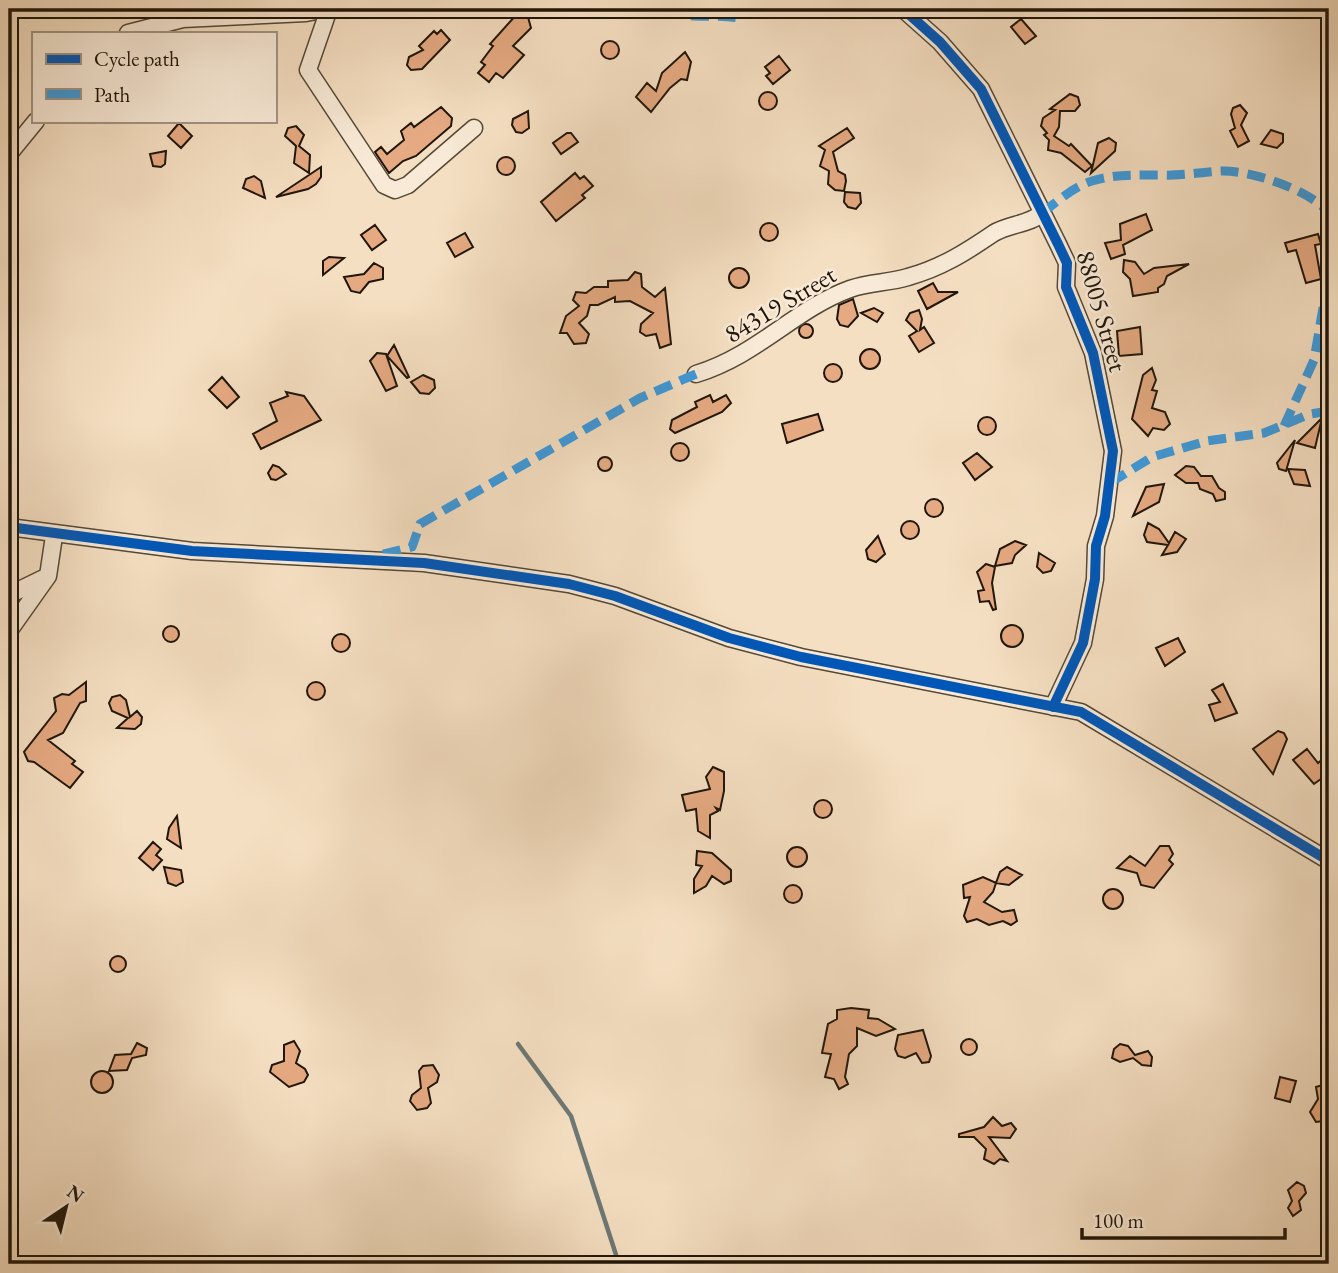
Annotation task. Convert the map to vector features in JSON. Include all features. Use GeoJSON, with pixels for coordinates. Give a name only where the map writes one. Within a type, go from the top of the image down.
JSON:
{"type":"FeatureCollection","features":[{"type":"Feature","properties":{"kind":"street"},"geometry":{"type":"LineString","coordinates":[[132,32],[183,19],[306,13],[327,9],[308,70],[384,185],[395,190],[408,185],[474,128]]}},
{"type":"Feature","properties":{"kind":"street","name":"88005 Street"},"geometry":{"type":"LineString","coordinates":[[903,9],[940,42],[981,89],[1067,263],[1066,287],[1093,353],[1113,451],[1105,516],[1096,546],[1095,579],[1083,643],[1053,707]]}},
{"type":"Feature","properties":{"kind":"street"},"geometry":{"type":"LineString","coordinates":[[9,154],[35,122]]}},
{"type":"Feature","properties":{"kind":"street","name":"84319 Street"},"geometry":{"type":"LineString","coordinates":[[696,374],[743,356],[850,289],[908,278],[947,264],[1000,229],[1014,223],[1035,220],[1042,213]]}},
{"type":"Feature","properties":{"kind":"street"},"geometry":{"type":"LineString","coordinates":[[9,527],[54,536],[192,551],[424,563],[569,584],[615,596],[729,638],[801,657],[1081,712],[1329,861]]}},
{"type":"Feature","properties":{"kind":"street"},"geometry":{"type":"LineString","coordinates":[[9,631],[48,576],[54,536]]}},
{"type":"Feature","properties":{"kind":"street"},"geometry":{"type":"LineString","coordinates":[[9,596],[48,576]]}},
{"type":"Feature","properties":{"kind":"building"},"geometry":{"type":"Polygon","coordinates":[[[517,14],[528,17],[531,28],[513,46],[524,55],[503,78],[496,73],[489,82],[478,73],[485,65],[481,62],[493,46],[490,44],[517,14]]]}},
{"type":"Feature","properties":{"kind":"building"},"geometry":{"type":"Polygon","coordinates":[[[1021,19],[1036,36],[1025,44],[1011,27],[1021,19]]]}},
{"type":"Feature","properties":{"kind":"building"},"geometry":{"type":"Polygon","coordinates":[[[441,30],[450,40],[422,69],[411,70],[407,65],[409,57],[423,50],[419,46],[434,31],[437,34],[441,30]]]}},
{"type":"Feature","properties":{"kind":"building"},"geometry":{"type":"Polygon","coordinates":[[[606,41],[614,41],[619,50],[617,57],[606,59],[601,54],[601,46],[606,41]]]}},
{"type":"Feature","properties":{"kind":"building"},"geometry":{"type":"Polygon","coordinates":[[[685,52],[691,62],[687,80],[681,79],[670,88],[651,112],[636,97],[647,83],[656,91],[662,73],[685,52]]]}},
{"type":"Feature","properties":{"kind":"building"},"geometry":{"type":"Polygon","coordinates":[[[779,56],[790,70],[773,84],[766,76],[770,73],[765,67],[779,56]]]}},
{"type":"Feature","properties":{"kind":"building"},"geometry":{"type":"Polygon","coordinates":[[[768,92],[774,95],[777,101],[774,107],[768,110],[762,107],[759,101],[762,95],[768,92]]]}},
{"type":"Feature","properties":{"kind":"building"},"geometry":{"type":"Polygon","coordinates":[[[1070,94],[1078,97],[1080,105],[1075,111],[1060,111],[1059,127],[1054,136],[1069,146],[1071,144],[1092,166],[1085,172],[1061,153],[1048,150],[1049,140],[1044,135],[1047,133],[1041,126],[1043,118],[1055,110],[1050,109],[1070,94]]]}},
{"type":"Feature","properties":{"kind":"building"},"geometry":{"type":"Polygon","coordinates":[[[1240,105],[1247,113],[1241,125],[1249,141],[1238,147],[1230,131],[1235,128],[1231,114],[1233,108],[1240,105]]]}},
{"type":"Feature","properties":{"kind":"building"},"geometry":{"type":"Polygon","coordinates":[[[441,107],[452,118],[451,126],[416,156],[403,161],[389,173],[375,152],[381,147],[387,154],[404,140],[401,131],[411,123],[414,127],[441,107]]]}},
{"type":"Feature","properties":{"kind":"building"},"geometry":{"type":"Polygon","coordinates":[[[528,111],[529,128],[522,133],[516,132],[512,125],[513,119],[528,111]]]}},
{"type":"Feature","properties":{"kind":"building"},"geometry":{"type":"Polygon","coordinates":[[[179,123],[192,136],[181,148],[168,136],[179,123]]]}},
{"type":"Feature","properties":{"kind":"building"},"geometry":{"type":"Polygon","coordinates":[[[296,126],[304,135],[299,146],[310,155],[309,173],[294,163],[296,146],[285,136],[288,128],[296,126]]]}},
{"type":"Feature","properties":{"kind":"building"},"geometry":{"type":"Polygon","coordinates":[[[847,128],[854,138],[833,152],[838,171],[845,175],[846,181],[844,191],[835,190],[828,184],[829,171],[820,166],[825,150],[819,146],[847,128]]]}},
{"type":"Feature","properties":{"kind":"building"},"geometry":{"type":"Polygon","coordinates":[[[1271,130],[1283,134],[1283,142],[1277,148],[1261,144],[1271,130]]]}},
{"type":"Feature","properties":{"kind":"building"},"geometry":{"type":"Polygon","coordinates":[[[571,133],[578,142],[561,154],[553,143],[571,133]]]}},
{"type":"Feature","properties":{"kind":"building"},"geometry":{"type":"Polygon","coordinates":[[[1109,138],[1116,143],[1115,151],[1091,173],[1098,143],[1109,138]]]}},
{"type":"Feature","properties":{"kind":"building"},"geometry":{"type":"Polygon","coordinates":[[[166,151],[165,164],[161,167],[153,166],[150,154],[166,151]]]}},
{"type":"Feature","properties":{"kind":"building"},"geometry":{"type":"Polygon","coordinates":[[[506,157],[512,160],[515,166],[512,172],[506,175],[500,172],[497,166],[500,160],[506,157]]]}},
{"type":"Feature","properties":{"kind":"building"},"geometry":{"type":"Polygon","coordinates":[[[321,167],[321,177],[316,184],[308,189],[276,197],[321,167]]]}},
{"type":"Feature","properties":{"kind":"building"},"geometry":{"type":"Polygon","coordinates":[[[575,173],[580,179],[584,176],[593,186],[582,195],[585,198],[556,221],[541,202],[575,173]]]}},
{"type":"Feature","properties":{"kind":"building"},"geometry":{"type":"Polygon","coordinates":[[[254,176],[261,181],[265,198],[243,188],[246,179],[254,176]]]}},
{"type":"Feature","properties":{"kind":"building"},"geometry":{"type":"Polygon","coordinates":[[[845,192],[860,193],[861,203],[856,209],[848,207],[844,202],[845,192]]]}},
{"type":"Feature","properties":{"kind":"building"},"geometry":{"type":"Polygon","coordinates":[[[1146,214],[1152,230],[1123,245],[1125,254],[1111,259],[1105,243],[1121,240],[1120,224],[1146,214]]]}},
{"type":"Feature","properties":{"kind":"building"},"geometry":{"type":"Polygon","coordinates":[[[769,223],[775,226],[778,232],[775,238],[769,241],[763,238],[760,232],[763,226],[769,223]]]}},
{"type":"Feature","properties":{"kind":"building"},"geometry":{"type":"Polygon","coordinates":[[[375,225],[386,240],[372,250],[361,235],[375,225]]]}},
{"type":"Feature","properties":{"kind":"building"},"geometry":{"type":"Polygon","coordinates":[[[465,233],[473,247],[455,257],[447,243],[465,233]]]}},
{"type":"Feature","properties":{"kind":"building"},"geometry":{"type":"Polygon","coordinates":[[[1318,234],[1321,244],[1315,245],[1321,279],[1306,283],[1296,250],[1288,252],[1285,243],[1318,234]]]}},
{"type":"Feature","properties":{"kind":"building"},"geometry":{"type":"Polygon","coordinates":[[[329,257],[344,258],[323,275],[323,261],[329,257]]]}},
{"type":"Feature","properties":{"kind":"building"},"geometry":{"type":"Polygon","coordinates":[[[1124,260],[1135,262],[1144,274],[1154,268],[1189,264],[1167,276],[1158,292],[1133,296],[1130,279],[1123,272],[1124,260]]]}},
{"type":"Feature","properties":{"kind":"building"},"geometry":{"type":"Polygon","coordinates":[[[374,263],[383,268],[383,279],[369,282],[360,293],[351,291],[344,277],[364,274],[374,263]]]}},
{"type":"Feature","properties":{"kind":"building"},"geometry":{"type":"Polygon","coordinates":[[[739,268],[746,271],[749,278],[746,285],[739,288],[732,285],[729,278],[732,271],[739,268]]]}},
{"type":"Feature","properties":{"kind":"building"},"geometry":{"type":"Polygon","coordinates":[[[635,272],[641,274],[642,287],[655,297],[665,288],[671,344],[660,348],[656,334],[646,336],[640,332],[641,324],[653,313],[630,301],[615,302],[615,297],[598,305],[590,305],[587,316],[579,323],[589,334],[586,343],[574,344],[567,333],[560,333],[566,316],[579,306],[573,300],[576,292],[586,293],[594,287],[608,287],[608,281],[628,280],[635,272]]]}},
{"type":"Feature","properties":{"kind":"building"},"geometry":{"type":"Polygon","coordinates":[[[933,283],[938,292],[958,292],[927,309],[918,291],[933,283]]]}},
{"type":"Feature","properties":{"kind":"building"},"geometry":{"type":"Polygon","coordinates":[[[853,299],[858,316],[848,327],[840,325],[837,319],[839,305],[853,299]]]}},
{"type":"Feature","properties":{"kind":"building"},"geometry":{"type":"Polygon","coordinates":[[[874,308],[883,313],[877,322],[861,313],[874,308]]]}},
{"type":"Feature","properties":{"kind":"building"},"geometry":{"type":"Polygon","coordinates":[[[919,310],[922,319],[920,330],[924,327],[934,343],[919,352],[909,336],[917,331],[906,320],[910,313],[919,310]]]}},
{"type":"Feature","properties":{"kind":"building"},"geometry":{"type":"Polygon","coordinates":[[[806,324],[811,326],[811,336],[806,338],[801,336],[799,331],[801,326],[806,324]]]}},
{"type":"Feature","properties":{"kind":"building"},"geometry":{"type":"Polygon","coordinates":[[[1140,327],[1142,354],[1119,356],[1117,331],[1140,327]]]}},
{"type":"Feature","properties":{"kind":"building"},"geometry":{"type":"Polygon","coordinates":[[[394,345],[409,377],[407,378],[387,356],[394,345]]]}},
{"type":"Feature","properties":{"kind":"building"},"geometry":{"type":"Polygon","coordinates":[[[870,349],[877,352],[880,359],[877,366],[870,369],[863,366],[860,359],[863,352],[870,349]]]}},
{"type":"Feature","properties":{"kind":"building"},"geometry":{"type":"Polygon","coordinates":[[[377,353],[386,354],[397,386],[386,391],[370,361],[377,353]]]}},
{"type":"Feature","properties":{"kind":"building"},"geometry":{"type":"Polygon","coordinates":[[[833,364],[839,367],[842,373],[839,379],[833,382],[827,379],[824,373],[827,367],[833,364]]]}},
{"type":"Feature","properties":{"kind":"building"},"geometry":{"type":"Polygon","coordinates":[[[1152,368],[1156,380],[1152,390],[1157,391],[1152,408],[1165,412],[1170,424],[1164,430],[1153,428],[1148,436],[1132,419],[1143,375],[1152,368]]]}},
{"type":"Feature","properties":{"kind":"building"},"geometry":{"type":"Polygon","coordinates":[[[423,375],[434,380],[435,388],[429,394],[420,393],[411,382],[423,375]]]}},
{"type":"Feature","properties":{"kind":"building"},"geometry":{"type":"Polygon","coordinates":[[[222,377],[239,397],[227,408],[209,390],[222,377]]]}},
{"type":"Feature","properties":{"kind":"building"},"geometry":{"type":"Polygon","coordinates":[[[286,392],[304,396],[321,420],[261,449],[253,434],[277,421],[270,403],[288,396],[286,392]]]}},
{"type":"Feature","properties":{"kind":"building"},"geometry":{"type":"Polygon","coordinates":[[[710,395],[713,402],[726,395],[731,403],[722,412],[675,433],[670,429],[672,420],[697,407],[695,402],[710,395]]]}},
{"type":"Feature","properties":{"kind":"building"},"geometry":{"type":"Polygon","coordinates":[[[818,414],[823,430],[787,443],[782,424],[818,414]]]}},
{"type":"Feature","properties":{"kind":"building"},"geometry":{"type":"Polygon","coordinates":[[[983,417],[991,417],[996,426],[994,433],[983,435],[978,430],[978,422],[983,417]]]}},
{"type":"Feature","properties":{"kind":"building"},"geometry":{"type":"Polygon","coordinates":[[[1322,418],[1315,448],[1297,443],[1322,418]]]}},
{"type":"Feature","properties":{"kind":"building"},"geometry":{"type":"Polygon","coordinates":[[[1295,440],[1286,471],[1279,469],[1277,463],[1295,440]]]}},
{"type":"Feature","properties":{"kind":"building"},"geometry":{"type":"Polygon","coordinates":[[[676,443],[684,443],[689,452],[687,459],[676,461],[671,456],[671,448],[676,443]]]}},
{"type":"Feature","properties":{"kind":"building"},"geometry":{"type":"Polygon","coordinates":[[[977,453],[992,467],[975,480],[963,463],[977,453]]]}},
{"type":"Feature","properties":{"kind":"building"},"geometry":{"type":"Polygon","coordinates":[[[602,457],[608,457],[612,464],[608,471],[602,471],[598,467],[598,461],[602,457]]]}},
{"type":"Feature","properties":{"kind":"building"},"geometry":{"type":"Polygon","coordinates":[[[273,465],[286,474],[276,480],[271,479],[268,473],[273,465]]]}},
{"type":"Feature","properties":{"kind":"building"},"geometry":{"type":"Polygon","coordinates":[[[1186,466],[1194,467],[1201,476],[1212,476],[1219,488],[1225,492],[1225,499],[1216,501],[1213,494],[1200,489],[1198,483],[1186,483],[1175,475],[1186,466]]]}},
{"type":"Feature","properties":{"kind":"building"},"geometry":{"type":"Polygon","coordinates":[[[1288,469],[1305,470],[1310,486],[1294,484],[1288,469]]]}},
{"type":"Feature","properties":{"kind":"building"},"geometry":{"type":"Polygon","coordinates":[[[1164,484],[1159,502],[1133,516],[1146,487],[1164,484]]]}},
{"type":"Feature","properties":{"kind":"building"},"geometry":{"type":"Polygon","coordinates":[[[930,499],[938,499],[943,508],[941,515],[930,517],[925,512],[925,504],[930,499]]]}},
{"type":"Feature","properties":{"kind":"building"},"geometry":{"type":"Polygon","coordinates":[[[910,521],[916,524],[919,530],[916,536],[910,539],[904,536],[901,530],[904,524],[910,521]]]}},
{"type":"Feature","properties":{"kind":"building"},"geometry":{"type":"Polygon","coordinates":[[[1148,523],[1159,529],[1169,543],[1175,532],[1186,539],[1177,552],[1162,555],[1168,545],[1147,542],[1144,535],[1148,523]]]}},
{"type":"Feature","properties":{"kind":"building"},"geometry":{"type":"Polygon","coordinates":[[[878,536],[885,554],[876,562],[868,559],[866,550],[878,536]]]}},
{"type":"Feature","properties":{"kind":"building"},"geometry":{"type":"Polygon","coordinates":[[[1015,541],[1026,545],[1015,555],[1012,563],[995,566],[1000,549],[1015,541]]]}},
{"type":"Feature","properties":{"kind":"building"},"geometry":{"type":"Polygon","coordinates":[[[1039,553],[1055,563],[1051,571],[1043,573],[1037,567],[1039,553]]]}},
{"type":"Feature","properties":{"kind":"building"},"geometry":{"type":"Polygon","coordinates":[[[986,564],[995,567],[992,583],[996,609],[993,610],[989,601],[980,602],[978,591],[984,590],[977,572],[986,564]]]}},
{"type":"Feature","properties":{"kind":"building"},"geometry":{"type":"Polygon","coordinates":[[[1012,625],[1020,628],[1023,636],[1020,644],[1012,647],[1004,644],[1001,636],[1004,628],[1012,625]]]}},
{"type":"Feature","properties":{"kind":"building"},"geometry":{"type":"Polygon","coordinates":[[[168,626],[174,626],[179,634],[177,640],[168,642],[163,637],[163,631],[168,626]]]}},
{"type":"Feature","properties":{"kind":"building"},"geometry":{"type":"Polygon","coordinates":[[[341,634],[347,637],[350,643],[347,649],[341,652],[335,649],[332,643],[335,637],[341,634]]]}},
{"type":"Feature","properties":{"kind":"building"},"geometry":{"type":"Polygon","coordinates":[[[1178,638],[1185,652],[1165,666],[1156,648],[1178,638]]]}},
{"type":"Feature","properties":{"kind":"building"},"geometry":{"type":"Polygon","coordinates":[[[86,682],[86,701],[80,703],[63,733],[48,740],[75,761],[72,764],[83,772],[70,788],[34,762],[28,761],[24,752],[56,711],[54,698],[62,694],[69,695],[86,682]]]}},
{"type":"Feature","properties":{"kind":"building"},"geometry":{"type":"Polygon","coordinates":[[[316,682],[324,687],[325,691],[320,699],[316,700],[308,695],[307,691],[312,683],[316,682]]]}},
{"type":"Feature","properties":{"kind":"building"},"geometry":{"type":"Polygon","coordinates":[[[1223,684],[1237,713],[1215,721],[1209,705],[1220,702],[1212,690],[1223,684]]]}},
{"type":"Feature","properties":{"kind":"building"},"geometry":{"type":"Polygon","coordinates":[[[120,695],[126,700],[130,717],[137,711],[142,717],[141,724],[135,729],[117,728],[128,718],[112,711],[109,703],[112,697],[120,695]]]}},
{"type":"Feature","properties":{"kind":"building"},"geometry":{"type":"Polygon","coordinates":[[[1278,731],[1284,733],[1287,739],[1273,774],[1253,749],[1278,731]]]}},
{"type":"Feature","properties":{"kind":"building"},"geometry":{"type":"Polygon","coordinates":[[[1307,749],[1318,763],[1324,758],[1329,764],[1329,773],[1314,784],[1293,760],[1307,749]]]}},
{"type":"Feature","properties":{"kind":"building"},"geometry":{"type":"Polygon","coordinates":[[[713,767],[724,772],[724,791],[720,810],[716,808],[718,811],[710,815],[710,838],[698,831],[696,809],[686,811],[682,795],[710,789],[706,777],[713,767]]]}},
{"type":"Feature","properties":{"kind":"building"},"geometry":{"type":"Polygon","coordinates":[[[823,800],[829,803],[832,809],[829,815],[823,818],[817,815],[814,809],[817,803],[823,800]]]}},
{"type":"Feature","properties":{"kind":"building"},"geometry":{"type":"Polygon","coordinates":[[[177,816],[181,848],[167,839],[169,828],[177,816]]]}},
{"type":"Feature","properties":{"kind":"building"},"geometry":{"type":"Polygon","coordinates":[[[153,842],[161,849],[156,855],[162,860],[153,870],[139,858],[153,842]]]}},
{"type":"Feature","properties":{"kind":"building"},"geometry":{"type":"Polygon","coordinates":[[[1160,846],[1169,846],[1173,854],[1169,860],[1173,864],[1154,888],[1141,885],[1137,873],[1117,868],[1130,856],[1145,866],[1160,846]]]}},
{"type":"Feature","properties":{"kind":"building"},"geometry":{"type":"Polygon","coordinates":[[[797,847],[804,850],[807,857],[804,864],[797,867],[790,864],[787,857],[790,850],[797,847]]]}},
{"type":"Feature","properties":{"kind":"building"},"geometry":{"type":"Polygon","coordinates":[[[697,851],[712,853],[731,870],[731,881],[724,884],[712,876],[706,886],[694,893],[694,879],[702,866],[696,865],[697,851]]]}},
{"type":"Feature","properties":{"kind":"building"},"geometry":{"type":"Polygon","coordinates":[[[164,867],[181,870],[183,882],[176,886],[168,883],[164,867]]]}},
{"type":"Feature","properties":{"kind":"building"},"geometry":{"type":"Polygon","coordinates":[[[1007,867],[1022,875],[1009,885],[996,883],[1000,872],[1007,867]]]}},
{"type":"Feature","properties":{"kind":"building"},"geometry":{"type":"Polygon","coordinates":[[[983,877],[996,883],[993,892],[984,902],[1002,912],[1014,910],[1017,921],[1011,925],[1003,921],[989,925],[977,919],[967,922],[964,916],[970,897],[964,898],[963,885],[983,877]]]}},
{"type":"Feature","properties":{"kind":"building"},"geometry":{"type":"Polygon","coordinates":[[[789,885],[797,885],[802,894],[800,901],[789,903],[784,898],[784,890],[789,885]]]}},
{"type":"Feature","properties":{"kind":"building"},"geometry":{"type":"Polygon","coordinates":[[[1113,889],[1120,892],[1123,899],[1120,906],[1113,909],[1106,906],[1103,899],[1106,892],[1113,889]]]}},
{"type":"Feature","properties":{"kind":"building"},"geometry":{"type":"Polygon","coordinates":[[[115,956],[121,956],[126,964],[124,970],[115,972],[110,967],[110,961],[115,956]]]}},
{"type":"Feature","properties":{"kind":"building"},"geometry":{"type":"Polygon","coordinates":[[[837,1010],[869,1010],[868,1018],[878,1019],[895,1029],[876,1036],[857,1028],[857,1046],[849,1054],[845,1077],[848,1084],[839,1089],[834,1079],[825,1077],[831,1054],[822,1053],[828,1024],[837,1019],[837,1010]]]}},
{"type":"Feature","properties":{"kind":"building"},"geometry":{"type":"Polygon","coordinates":[[[923,1030],[931,1056],[929,1062],[922,1063],[916,1053],[905,1058],[898,1056],[895,1049],[898,1035],[923,1030]]]}},
{"type":"Feature","properties":{"kind":"building"},"geometry":{"type":"Polygon","coordinates":[[[966,1039],[972,1039],[977,1047],[975,1053],[966,1055],[961,1050],[961,1044],[966,1039]]]}},
{"type":"Feature","properties":{"kind":"building"},"geometry":{"type":"Polygon","coordinates":[[[294,1041],[300,1051],[296,1063],[305,1069],[308,1075],[304,1082],[289,1087],[270,1072],[272,1065],[284,1061],[284,1045],[294,1041]]]}},
{"type":"Feature","properties":{"kind":"building"},"geometry":{"type":"Polygon","coordinates":[[[137,1043],[147,1048],[146,1055],[132,1058],[127,1070],[109,1071],[115,1055],[131,1054],[137,1043]]]}},
{"type":"Feature","properties":{"kind":"building"},"geometry":{"type":"Polygon","coordinates":[[[1120,1044],[1128,1046],[1135,1055],[1148,1051],[1152,1057],[1151,1066],[1142,1065],[1133,1058],[1120,1062],[1112,1058],[1114,1049],[1120,1044]]]}},
{"type":"Feature","properties":{"kind":"building"},"geometry":{"type":"Polygon","coordinates":[[[433,1065],[439,1075],[437,1082],[428,1088],[431,1103],[427,1108],[417,1110],[410,1101],[412,1095],[421,1088],[419,1071],[423,1066],[433,1065]]]}},
{"type":"Feature","properties":{"kind":"building"},"geometry":{"type":"Polygon","coordinates":[[[102,1071],[110,1074],[113,1082],[110,1090],[102,1093],[94,1090],[91,1082],[94,1074],[102,1071]]]}},
{"type":"Feature","properties":{"kind":"building"},"geometry":{"type":"Polygon","coordinates":[[[1280,1077],[1296,1081],[1290,1102],[1275,1098],[1280,1077]]]}},
{"type":"Feature","properties":{"kind":"building"},"geometry":{"type":"Polygon","coordinates":[[[1329,1083],[1329,1100],[1325,1104],[1327,1115],[1323,1121],[1316,1122],[1310,1112],[1318,1099],[1316,1087],[1329,1083]]]}},
{"type":"Feature","properties":{"kind":"building"},"geometry":{"type":"Polygon","coordinates":[[[993,1117],[1002,1126],[1011,1123],[1016,1129],[1010,1138],[989,1137],[1007,1161],[1000,1159],[994,1164],[984,1159],[986,1149],[974,1137],[959,1137],[959,1134],[984,1127],[993,1117]]]}},
{"type":"Feature","properties":{"kind":"building"},"geometry":{"type":"Polygon","coordinates":[[[1297,1182],[1304,1186],[1306,1193],[1299,1201],[1301,1210],[1293,1216],[1288,1208],[1292,1201],[1288,1190],[1297,1182]]]}},
{"type":"Feature","properties":{"kind":"waterway"},"geometry":{"type":"LineString","coordinates":[[518,1044],[571,1116],[619,1264]]}},
{"type":"Feature","properties":{"kind":"marked path"},"geometry":{"type":"LineString","coordinates":[[665,9],[683,15],[739,18],[748,9]]}},
{"type":"Feature","properties":{"kind":"marked path"},"geometry":{"type":"LineString","coordinates":[[1042,213],[1078,187],[1092,181],[1126,175],[1176,175],[1221,171],[1248,174],[1279,183],[1308,197],[1329,213]]}},
{"type":"Feature","properties":{"kind":"marked path"},"geometry":{"type":"LineString","coordinates":[[1284,426],[1314,360],[1324,302],[1329,295]]}},
{"type":"Feature","properties":{"kind":"marked path"},"geometry":{"type":"LineString","coordinates":[[383,554],[412,547],[420,524],[640,398],[696,374]]}},
{"type":"Feature","properties":{"kind":"marked path"},"geometry":{"type":"LineString","coordinates":[[1110,483],[1152,457],[1207,441],[1264,433],[1310,414],[1329,411]]}},
{"type":"Feature","properties":{"kind":"cycle path"},"geometry":{"type":"LineString","coordinates":[[903,9],[940,42],[981,89],[1067,263],[1066,287],[1093,353],[1113,451],[1105,516],[1096,546],[1095,579],[1083,643],[1053,707]]}},
{"type":"Feature","properties":{"kind":"cycle path"},"geometry":{"type":"LineString","coordinates":[[9,527],[192,551],[424,563],[569,584],[615,596],[729,638],[801,657],[1081,712],[1329,861]]}}]}
